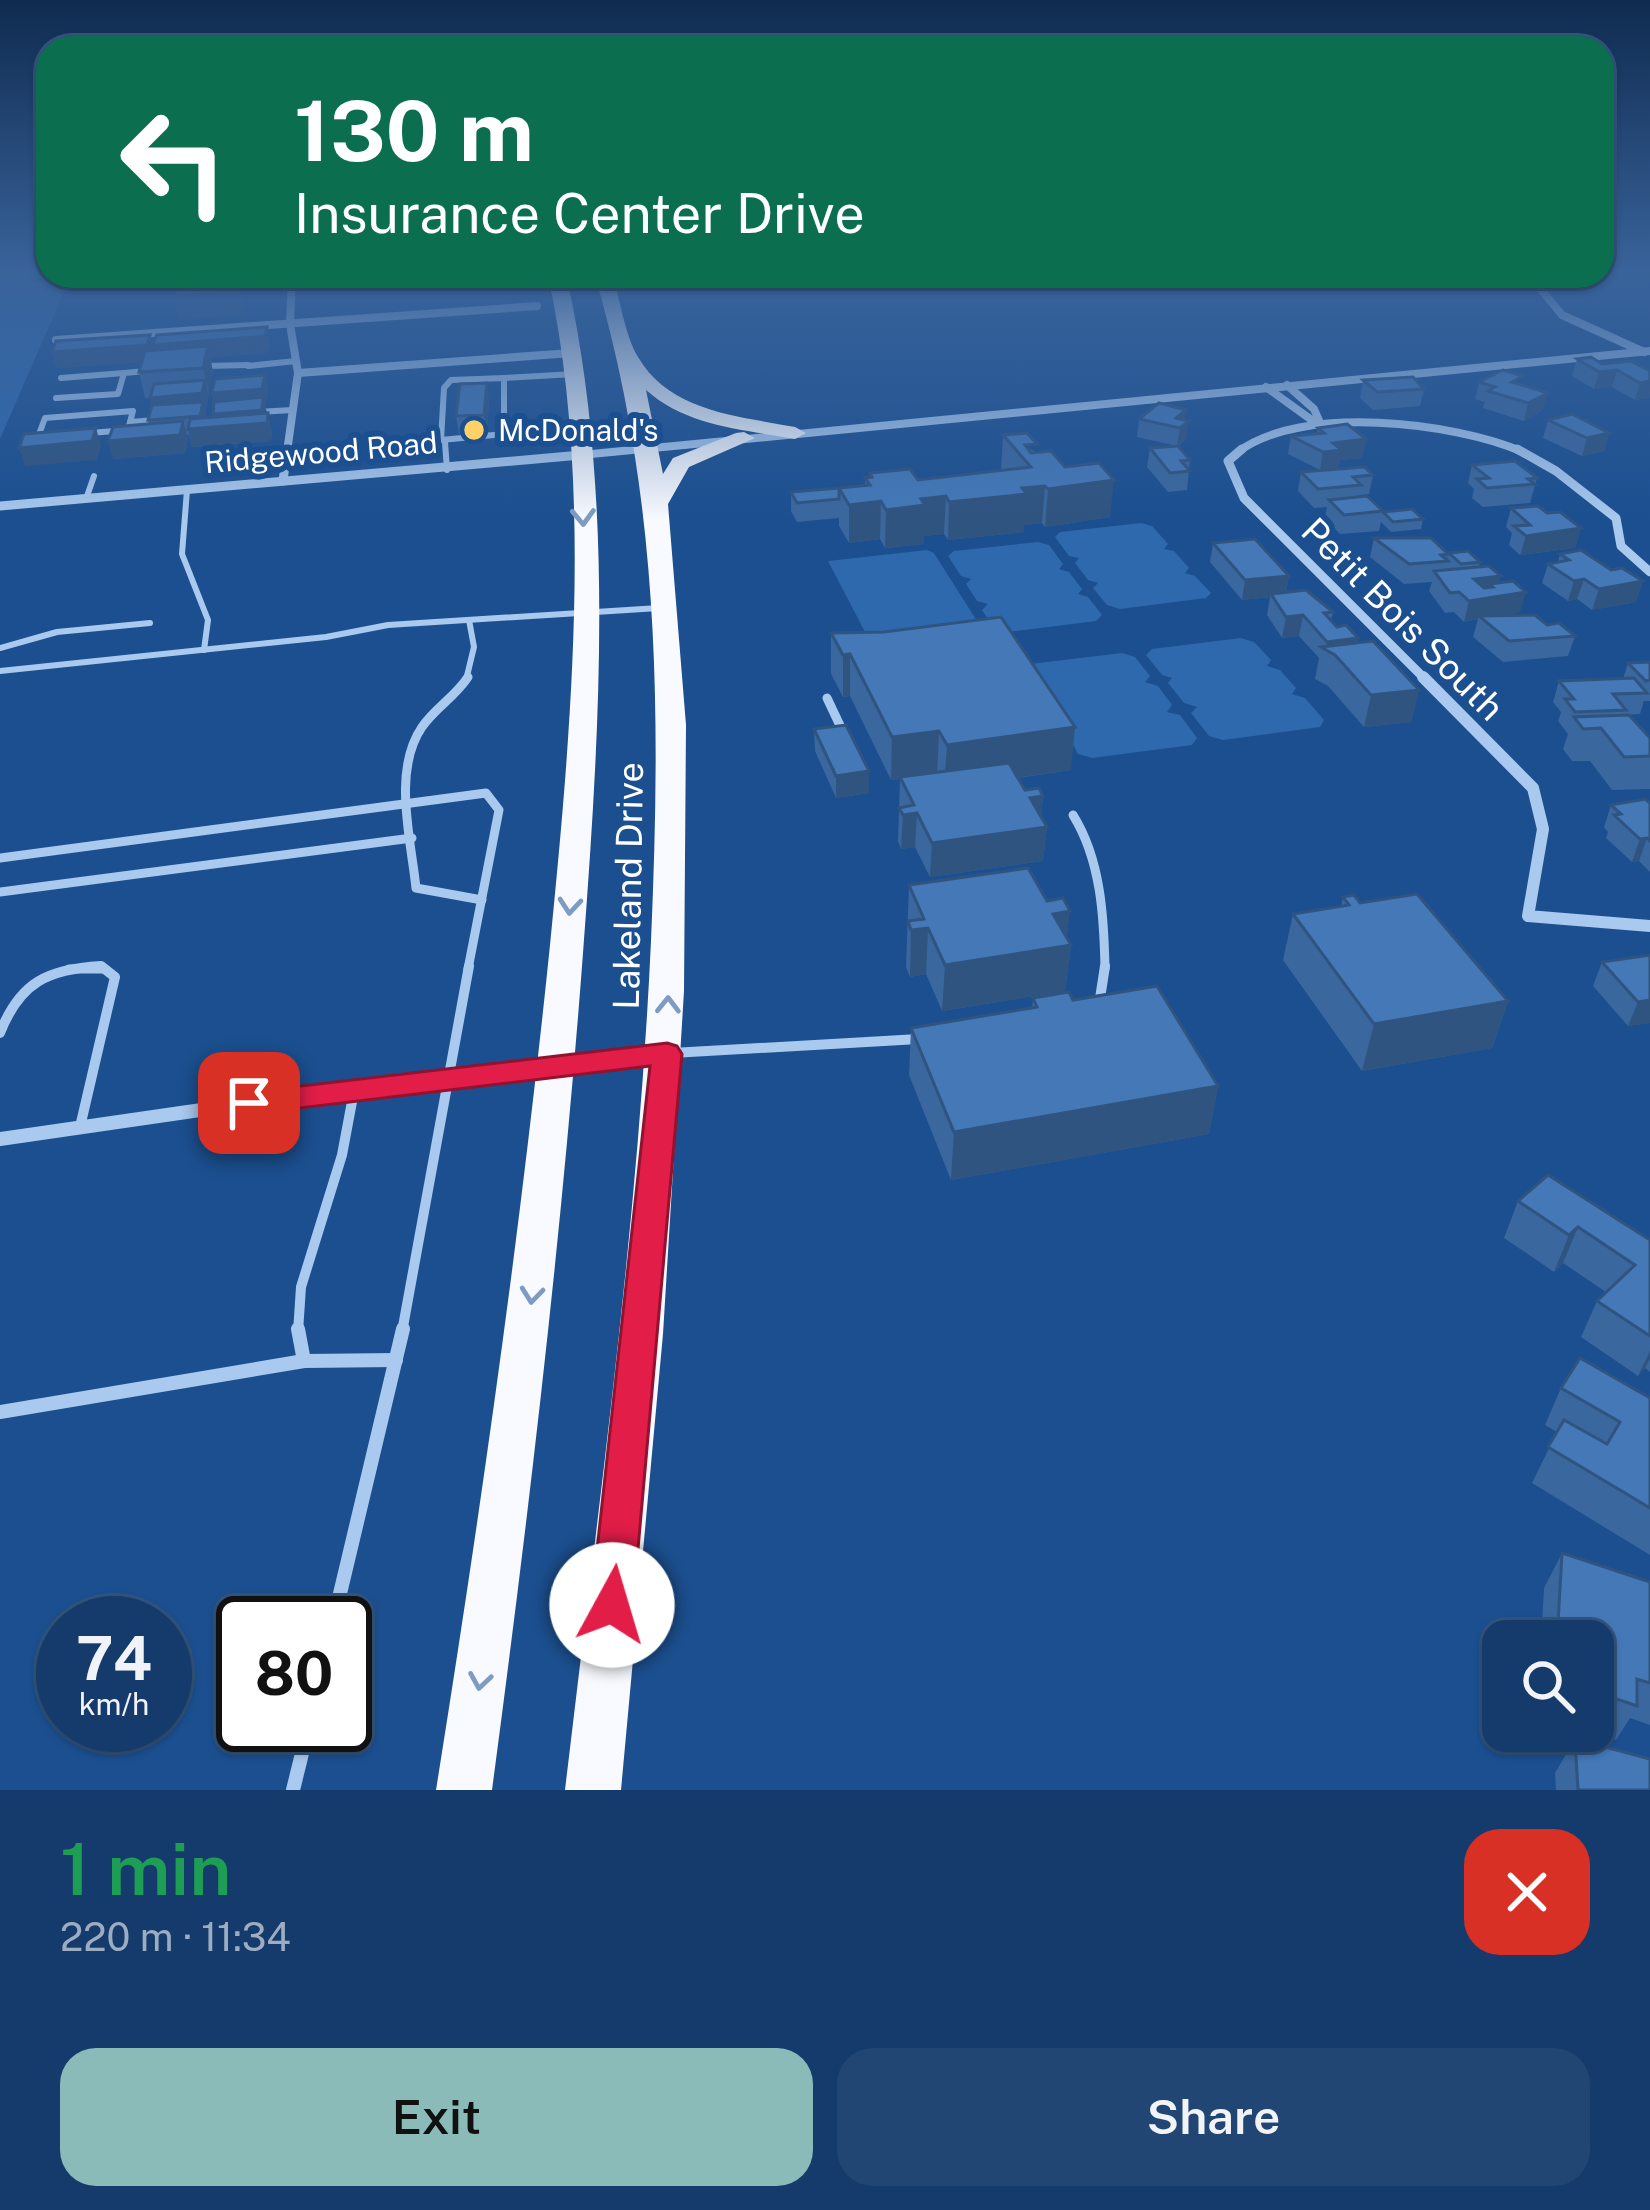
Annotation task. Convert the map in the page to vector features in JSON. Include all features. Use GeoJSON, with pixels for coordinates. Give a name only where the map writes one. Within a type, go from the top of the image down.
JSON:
{"type":"FeatureCollection","features":[{"type":"Feature","properties":{"kind":"highway","name":"Lakeland Drive"},"geometry":{"type":"LineString","coordinates":[[464,1790],[512,1477],[557,1070],[583,757],[587,613],[580,454],[570,354]]}},
{"type":"Feature","properties":{"kind":"highway","name":"Lakeland Drive"},"geometry":{"type":"LineString","coordinates":[[593,1790],[667,1054],[674,717],[670,607],[658,501],[626,354]]}},
{"type":"Feature","properties":{"kind":"highway"},"geometry":{"type":"LineString","coordinates":[[627,354],[652,391],[667,403],[704,416],[795,433]]}},
{"type":"Feature","properties":{"kind":"highway"},"geometry":{"type":"LineString","coordinates":[[658,501],[681,463],[744,438]]}},
{"type":"Feature","properties":{"kind":"street"},"geometry":{"type":"LineString","coordinates":[[283,481],[298,374],[295,354]]}},
{"type":"Feature","properties":{"kind":"street","name":"Ridgewood Road"},"geometry":{"type":"LineString","coordinates":[[0,506],[447,470],[1620,354]]}},
{"type":"Feature","properties":{"kind":"street"},"geometry":{"type":"LineString","coordinates":[[298,374],[450,362],[573,363]]}},
{"type":"Feature","properties":{"kind":"street"},"geometry":{"type":"LineString","coordinates":[[1287,385],[1314,409],[1322,427]]}},
{"type":"Feature","properties":{"kind":"street"},"geometry":{"type":"LineString","coordinates":[[1266,387],[1292,410],[1322,427],[1450,431],[1514,448],[1544,463],[1616,518],[1621,546],[1650,572]]}},
{"type":"Feature","properties":{"kind":"street","name":"Petit Bois South"},"geometry":{"type":"LineString","coordinates":[[1322,427],[1278,431],[1249,442],[1228,461],[1244,498],[1533,788],[1543,829],[1528,916],[1650,926]]}},
{"type":"Feature","properties":{"kind":"street"},"geometry":{"type":"LineString","coordinates":[[0,1139],[667,1054]]}},
{"type":"Feature","properties":{"kind":"lane"},"geometry":{"type":"LineString","coordinates":[[187,368],[296,361]]}},
{"type":"Feature","properties":{"kind":"lane"},"geometry":{"type":"LineString","coordinates":[[450,362],[441,440],[446,442],[504,434],[504,378]]}},
{"type":"Feature","properties":{"kind":"lane"},"geometry":{"type":"LineString","coordinates":[[451,380],[504,378],[573,363]]}},
{"type":"Feature","properties":{"kind":"lane"},"geometry":{"type":"LineString","coordinates":[[247,378],[248,365]]}},
{"type":"Feature","properties":{"kind":"lane"},"geometry":{"type":"LineString","coordinates":[[61,378],[166,369]]}},
{"type":"Feature","properties":{"kind":"lane"},"geometry":{"type":"LineString","coordinates":[[56,398],[118,394],[124,373]]}},
{"type":"Feature","properties":{"kind":"lane"},"geometry":{"type":"LineString","coordinates":[[247,413],[293,410]]}},
{"type":"Feature","properties":{"kind":"lane"},"geometry":{"type":"LineString","coordinates":[[60,435],[38,437],[45,418],[133,411],[128,430],[82,434]]}},
{"type":"Feature","properties":{"kind":"lane"},"geometry":{"type":"LineString","coordinates":[[130,422],[176,418]]}},
{"type":"Feature","properties":{"kind":"lane"},"geometry":{"type":"LineString","coordinates":[[446,442],[447,470]]}},
{"type":"Feature","properties":{"kind":"lane"},"geometry":{"type":"LineString","coordinates":[[86,499],[94,476]]}},
{"type":"Feature","properties":{"kind":"lane"},"geometry":{"type":"LineString","coordinates":[[187,490],[182,554],[208,620],[204,650]]}},
{"type":"Feature","properties":{"kind":"lane"},"geometry":{"type":"LineString","coordinates":[[0,671],[388,625],[670,607]]}},
{"type":"Feature","properties":{"kind":"lane"},"geometry":{"type":"LineString","coordinates":[[469,620],[475,654],[464,688],[427,721],[412,747],[409,801],[416,888],[482,900]]}},
{"type":"Feature","properties":{"kind":"lane"},"geometry":{"type":"LineString","coordinates":[[0,648],[57,632],[150,623]]}},
{"type":"Feature","properties":{"kind":"lane"},"geometry":{"type":"LineString","coordinates":[[827,698],[854,755]]}},
{"type":"Feature","properties":{"kind":"lane"},"geometry":{"type":"LineString","coordinates":[[0,858],[486,793],[500,810],[446,1082],[416,1275],[339,1596]]}},
{"type":"Feature","properties":{"kind":"lane"},"geometry":{"type":"LineString","coordinates":[[1073,814],[1088,841],[1106,991],[1098,1008],[1078,1015]]}},
{"type":"Feature","properties":{"kind":"lane"},"geometry":{"type":"LineString","coordinates":[[0,892],[412,838]]}},
{"type":"Feature","properties":{"kind":"lane"},"geometry":{"type":"LineString","coordinates":[[0,1033],[16,992],[38,975],[101,966],[115,977],[80,1127]]}},
{"type":"Feature","properties":{"kind":"lane"},"geometry":{"type":"LineString","coordinates":[[667,1054],[882,1044],[928,1037]]}},
{"type":"Feature","properties":{"kind":"lane"},"geometry":{"type":"LineString","coordinates":[[304,1361],[296,1343],[309,1255],[343,1154],[353,1091]]}},
{"type":"Feature","properties":{"kind":"lane"},"geometry":{"type":"LineString","coordinates":[[0,1412],[304,1361],[396,1360]]}},
{"type":"Feature","properties":{"kind":"lane"},"geometry":{"type":"LineString","coordinates":[[293,1790],[302,1752]]}},
{"type":"Feature","properties":{"kind":"shaded area"},"geometry":{"type":"Polygon","coordinates":[[[0,354],[37,354],[0,439],[0,354]]]}},
{"type":"Feature","properties":{"kind":"shaded area"},"geometry":{"type":"Polygon","coordinates":[[[1141,523],[1152,526],[1168,544],[1164,549],[1174,551],[1189,568],[1185,573],[1195,576],[1211,593],[1206,598],[1120,609],[1107,605],[1093,588],[1098,583],[1088,580],[1075,563],[1079,558],[1069,556],[1055,537],[1060,532],[1141,523]]]}},
{"type":"Feature","properties":{"kind":"shaded area"},"geometry":{"type":"Polygon","coordinates":[[[1038,542],[1049,545],[1063,564],[1059,569],[1069,572],[1082,589],[1078,594],[1088,597],[1102,615],[1096,621],[1007,632],[994,628],[982,610],[988,604],[977,601],[966,584],[971,579],[961,576],[948,556],[954,551],[1038,542]]]}},
{"type":"Feature","properties":{"kind":"shaded area"},"geometry":{"type":"Polygon","coordinates":[[[934,553],[989,640],[876,653],[828,561],[934,553]]]}},
{"type":"Feature","properties":{"kind":"shaded area"},"geometry":{"type":"Polygon","coordinates":[[[1241,638],[1254,642],[1271,660],[1267,666],[1280,670],[1296,688],[1292,694],[1305,698],[1324,720],[1320,727],[1223,740],[1209,736],[1191,713],[1197,707],[1184,703],[1168,683],[1172,678],[1162,675],[1146,655],[1152,649],[1241,638]]]}},
{"type":"Feature","properties":{"kind":"shaded area"},"geometry":{"type":"Polygon","coordinates":[[[1122,653],[1135,657],[1150,676],[1145,682],[1158,686],[1172,705],[1167,712],[1180,715],[1197,738],[1192,745],[1092,758],[1078,754],[1030,664],[1122,653]]]}},
{"type":"Feature","properties":{"kind":"building"},"geometry":{"type":"Polygon","coordinates":[[[144,354],[206,354],[203,368],[139,372],[144,354]]]}},
{"type":"Feature","properties":{"kind":"building"},"geometry":{"type":"Polygon","coordinates":[[[1591,357],[1602,364],[1631,361],[1650,371],[1650,381],[1640,383],[1617,370],[1599,372],[1577,359],[1591,357]]]}},
{"type":"Feature","properties":{"kind":"building"},"geometry":{"type":"Polygon","coordinates":[[[1503,370],[1523,376],[1512,382],[1548,393],[1528,403],[1488,391],[1495,387],[1479,382],[1503,370]]]}},
{"type":"Feature","properties":{"kind":"building"},"geometry":{"type":"Polygon","coordinates":[[[265,375],[262,389],[212,393],[215,379],[265,375]]]}},
{"type":"Feature","properties":{"kind":"building"},"geometry":{"type":"Polygon","coordinates":[[[1413,377],[1424,389],[1377,392],[1363,380],[1413,377]]]}},
{"type":"Feature","properties":{"kind":"building"},"geometry":{"type":"Polygon","coordinates":[[[205,380],[202,393],[150,398],[154,384],[205,380]]]}},
{"type":"Feature","properties":{"kind":"building"},"geometry":{"type":"Polygon","coordinates":[[[487,383],[484,415],[456,416],[460,384],[487,383]]]}},
{"type":"Feature","properties":{"kind":"building"},"geometry":{"type":"Polygon","coordinates":[[[263,397],[262,410],[213,414],[214,402],[263,397]]]}},
{"type":"Feature","properties":{"kind":"building"},"geometry":{"type":"Polygon","coordinates":[[[203,402],[200,416],[148,420],[152,405],[203,402]]]}},
{"type":"Feature","properties":{"kind":"building"},"geometry":{"type":"Polygon","coordinates":[[[1159,403],[1186,410],[1176,418],[1189,421],[1180,428],[1139,419],[1159,403]]]}},
{"type":"Feature","properties":{"kind":"building"},"geometry":{"type":"Polygon","coordinates":[[[268,413],[267,423],[188,429],[190,419],[268,413]]]}},
{"type":"Feature","properties":{"kind":"building"},"geometry":{"type":"Polygon","coordinates":[[[1572,414],[1609,433],[1587,438],[1548,420],[1572,414]]]}},
{"type":"Feature","properties":{"kind":"building"},"geometry":{"type":"Polygon","coordinates":[[[183,421],[180,435],[108,441],[113,427],[183,421]]]}},
{"type":"Feature","properties":{"kind":"building"},"geometry":{"type":"Polygon","coordinates":[[[1347,424],[1366,439],[1333,443],[1342,450],[1323,452],[1291,436],[1324,433],[1318,428],[1347,424]]]}},
{"type":"Feature","properties":{"kind":"building"},"geometry":{"type":"Polygon","coordinates":[[[96,428],[92,441],[19,448],[24,434],[96,428]]]}},
{"type":"Feature","properties":{"kind":"building"},"geometry":{"type":"Polygon","coordinates":[[[1027,433],[1037,444],[1025,445],[1031,453],[1051,451],[1065,467],[1099,463],[1114,480],[1022,488],[1027,494],[949,502],[946,496],[921,499],[925,505],[886,510],[881,501],[849,505],[839,488],[870,485],[865,478],[872,477],[870,473],[910,469],[918,480],[1031,467],[1003,435],[1027,433]]]}},
{"type":"Feature","properties":{"kind":"building"},"geometry":{"type":"Polygon","coordinates":[[[1178,446],[1190,460],[1181,461],[1190,471],[1170,473],[1150,448],[1178,446]]]}},
{"type":"Feature","properties":{"kind":"building"},"geometry":{"type":"Polygon","coordinates":[[[1515,461],[1537,478],[1528,479],[1535,484],[1487,488],[1477,479],[1489,478],[1472,465],[1515,461]]]}},
{"type":"Feature","properties":{"kind":"building"},"geometry":{"type":"Polygon","coordinates":[[[1364,467],[1373,475],[1353,477],[1361,485],[1318,489],[1301,472],[1364,467]]]}},
{"type":"Feature","properties":{"kind":"building"},"geometry":{"type":"Polygon","coordinates":[[[839,488],[839,499],[797,503],[791,492],[839,488]]]}},
{"type":"Feature","properties":{"kind":"building"},"geometry":{"type":"Polygon","coordinates":[[[1367,496],[1383,511],[1344,515],[1329,500],[1367,496]]]}},
{"type":"Feature","properties":{"kind":"building"},"geometry":{"type":"Polygon","coordinates":[[[1538,506],[1547,513],[1560,512],[1581,528],[1526,536],[1514,526],[1530,525],[1511,508],[1538,506]]]}},
{"type":"Feature","properties":{"kind":"building"},"geometry":{"type":"Polygon","coordinates":[[[1412,509],[1423,519],[1393,522],[1383,512],[1412,509]]]}},
{"type":"Feature","properties":{"kind":"building"},"geometry":{"type":"Polygon","coordinates":[[[1374,538],[1431,538],[1448,554],[1441,555],[1448,561],[1409,564],[1374,538]]]}},
{"type":"Feature","properties":{"kind":"building"},"geometry":{"type":"Polygon","coordinates":[[[1255,539],[1289,576],[1245,580],[1213,543],[1255,539]]]}},
{"type":"Feature","properties":{"kind":"building"},"geometry":{"type":"Polygon","coordinates":[[[1581,550],[1611,570],[1622,568],[1643,581],[1599,589],[1584,579],[1574,581],[1548,564],[1569,560],[1560,554],[1581,550]]]}},
{"type":"Feature","properties":{"kind":"building"},"geometry":{"type":"Polygon","coordinates":[[[1468,551],[1480,562],[1461,564],[1449,553],[1468,551]]]}},
{"type":"Feature","properties":{"kind":"building"},"geometry":{"type":"Polygon","coordinates":[[[1489,566],[1501,576],[1474,579],[1484,588],[1513,581],[1526,592],[1469,601],[1459,592],[1450,593],[1434,571],[1489,566]]]}},
{"type":"Feature","properties":{"kind":"building"},"geometry":{"type":"Polygon","coordinates":[[[1306,590],[1333,612],[1324,613],[1337,627],[1346,625],[1358,638],[1327,642],[1303,615],[1286,617],[1271,594],[1306,590]]]}},
{"type":"Feature","properties":{"kind":"building"},"geometry":{"type":"Polygon","coordinates":[[[1535,615],[1547,625],[1559,623],[1575,636],[1509,641],[1479,616],[1535,615]]]}},
{"type":"Feature","properties":{"kind":"building"},"geometry":{"type":"Polygon","coordinates":[[[1001,617],[1075,727],[947,745],[939,731],[892,737],[850,654],[843,655],[831,633],[884,632],[1001,617]]]}},
{"type":"Feature","properties":{"kind":"building"},"geometry":{"type":"Polygon","coordinates":[[[1373,641],[1419,690],[1371,695],[1335,655],[1321,647],[1373,641]]]}},
{"type":"Feature","properties":{"kind":"building"},"geometry":{"type":"Polygon","coordinates":[[[1650,662],[1650,680],[1646,681],[1628,663],[1650,662]]]}},
{"type":"Feature","properties":{"kind":"building"},"geometry":{"type":"Polygon","coordinates":[[[1634,678],[1647,693],[1613,694],[1626,710],[1575,712],[1565,699],[1574,699],[1559,681],[1634,678]]]}},
{"type":"Feature","properties":{"kind":"building"},"geometry":{"type":"Polygon","coordinates":[[[1629,715],[1650,738],[1650,756],[1624,757],[1601,728],[1583,729],[1574,717],[1629,715]]]}},
{"type":"Feature","properties":{"kind":"building"},"geometry":{"type":"Polygon","coordinates":[[[846,725],[869,771],[836,776],[814,729],[846,725]]]}},
{"type":"Feature","properties":{"kind":"building"},"geometry":{"type":"Polygon","coordinates":[[[1009,763],[1025,790],[1039,788],[1043,796],[1030,798],[1047,827],[932,843],[917,813],[903,815],[899,808],[914,805],[900,777],[1009,763]]]}},
{"type":"Feature","properties":{"kind":"building"},"geometry":{"type":"Polygon","coordinates":[[[1645,799],[1650,803],[1650,841],[1640,839],[1614,815],[1621,814],[1611,805],[1645,799]]]}},
{"type":"Feature","properties":{"kind":"building"},"geometry":{"type":"Polygon","coordinates":[[[1028,868],[1047,901],[1063,898],[1070,911],[1053,914],[1071,945],[945,965],[928,928],[911,930],[908,921],[924,919],[909,885],[1028,868]]]}},
{"type":"Feature","properties":{"kind":"building"},"geometry":{"type":"Polygon","coordinates":[[[1417,894],[1508,1001],[1374,1024],[1293,914],[1349,905],[1343,897],[1354,895],[1360,903],[1417,894]]]}},
{"type":"Feature","properties":{"kind":"building"},"geometry":{"type":"Polygon","coordinates":[[[1650,955],[1650,1000],[1638,1002],[1602,962],[1650,955]]]}},
{"type":"Feature","properties":{"kind":"building"},"geometry":{"type":"Polygon","coordinates":[[[1157,986],[1218,1086],[954,1132],[911,1028],[1037,1007],[1033,998],[1069,992],[1073,1000],[1157,986]]]}},
{"type":"Feature","properties":{"kind":"building"},"geometry":{"type":"Polygon","coordinates":[[[1548,1175],[1650,1240],[1650,1336],[1597,1301],[1635,1265],[1578,1227],[1569,1235],[1518,1201],[1548,1175]]]}},
{"type":"Feature","properties":{"kind":"building"},"geometry":{"type":"Polygon","coordinates":[[[1580,1358],[1650,1398],[1650,1508],[1548,1447],[1564,1420],[1607,1444],[1620,1422],[1561,1388],[1580,1358]]]}},
{"type":"Feature","properties":{"kind":"building"},"geometry":{"type":"Polygon","coordinates":[[[1562,1553],[1650,1582],[1650,1683],[1637,1679],[1637,1706],[1614,1698],[1614,1620],[1558,1620],[1562,1553]]]}},
{"type":"Feature","properties":{"kind":"building"},"geometry":{"type":"Polygon","coordinates":[[[1614,1749],[1650,1759],[1650,1790],[1578,1790],[1576,1752],[1614,1749]]]}},
{"type":"Feature","properties":{"kind":"place","name":"McDonald's"},"geometry":{"type":"Point","coordinates":[474,430]}},
{"type":"Feature","properties":{"kind":"route"},"geometry":{"type":"LineString","coordinates":[[249,1103],[667,1054],[612,1605]]}}]}
